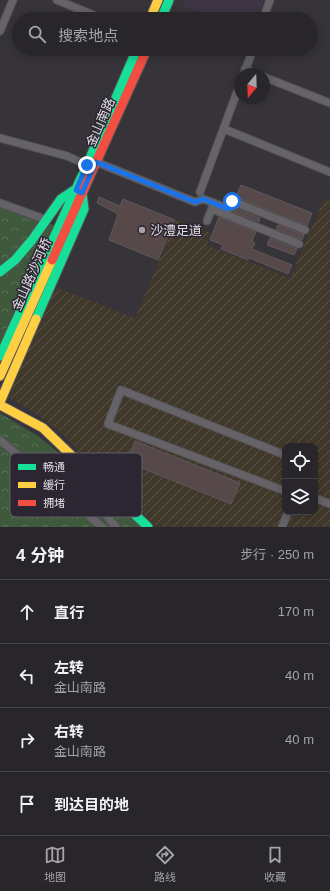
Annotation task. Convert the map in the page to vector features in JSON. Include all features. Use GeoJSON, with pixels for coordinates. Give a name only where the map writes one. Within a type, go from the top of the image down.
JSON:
{"type":"FeatureCollection","features":[{"type":"Feature","properties":{"kind":"main road"},"geometry":{"type":"LineString","coordinates":[[153,12],[158,0]]}},
{"type":"Feature","properties":{"kind":"main road"},"geometry":{"type":"LineString","coordinates":[[164,12],[169,0]]}},
{"type":"Feature","properties":{"kind":"main road","name":"金山南路"},"geometry":{"type":"LineString","coordinates":[[73,204],[134,56]]}},
{"type":"Feature","properties":{"kind":"main road","name":"金山南路"},"geometry":{"type":"LineString","coordinates":[[91,163],[144,56]]}},
{"type":"Feature","properties":{"kind":"main road"},"geometry":{"type":"LineString","coordinates":[[0,272],[15,260],[32,240],[61,199],[79,191],[84,209],[0,402]]}},
{"type":"Feature","properties":{"kind":"main road","name":"金山路沙河桥"},"geometry":{"type":"LineString","coordinates":[[0,356],[73,204]]}},
{"type":"Feature","properties":{"kind":"main road","name":"金山路沙河桥"},"geometry":{"type":"LineString","coordinates":[[0,376],[73,204]]}},
{"type":"Feature","properties":{"kind":"main road"},"geometry":{"type":"LineString","coordinates":[[0,405],[43,428],[69,453]]}},
{"type":"Feature","properties":{"kind":"main road"},"geometry":{"type":"LineString","coordinates":[[138,517],[148,527]]}},
{"type":"Feature","properties":{"kind":"street"},"geometry":{"type":"LineString","coordinates":[[0,31],[12,0]]}},
{"type":"Feature","properties":{"kind":"street"},"geometry":{"type":"LineString","coordinates":[[56,0],[86,12]]}},
{"type":"Feature","properties":{"kind":"street"},"geometry":{"type":"LineString","coordinates":[[266,12],[270,0]]}},
{"type":"Feature","properties":{"kind":"street"},"geometry":{"type":"LineString","coordinates":[[245,68],[250,56]]}},
{"type":"Feature","properties":{"kind":"street"},"geometry":{"type":"LineString","coordinates":[[270,79],[330,103]]}},
{"type":"Feature","properties":{"kind":"street"},"geometry":{"type":"LineString","coordinates":[[200,192],[234,101]]}},
{"type":"Feature","properties":{"kind":"street"},"geometry":{"type":"LineString","coordinates":[[224,129],[330,172]]}},
{"type":"Feature","properties":{"kind":"street"},"geometry":{"type":"LineString","coordinates":[[0,138],[91,163],[195,202],[203,199],[213,206],[299,244]]}},
{"type":"Feature","properties":{"kind":"street"},"geometry":{"type":"LineString","coordinates":[[213,206],[228,209],[232,201],[305,230]]}},
{"type":"Feature","properties":{"kind":"street"},"geometry":{"type":"LineString","coordinates":[[0,203],[47,220]]}},
{"type":"Feature","properties":{"kind":"street"},"geometry":{"type":"LineString","coordinates":[[207,221],[213,206]]}},
{"type":"Feature","properties":{"kind":"street"},"geometry":{"type":"LineString","coordinates":[[282,454],[121,390],[108,424],[282,491]]}},
{"type":"Feature","properties":{"kind":"street"},"geometry":{"type":"LineString","coordinates":[[0,440],[14,452]]}},
{"type":"Feature","properties":{"kind":"street"},"geometry":{"type":"LineString","coordinates":[[318,499],[330,504]]}},
{"type":"Feature","properties":{"kind":"street"},"geometry":{"type":"LineString","coordinates":[[282,527],[287,515]]}},
{"type":"Feature","properties":{"kind":"street"},"geometry":{"type":"LineString","coordinates":[[90,517],[102,527]]}},
{"type":"Feature","properties":{"kind":"street"},"geometry":{"type":"LineString","coordinates":[[108,517],[116,527]]}},
{"type":"Feature","properties":{"kind":"path"},"geometry":{"type":"LineString","coordinates":[[0,478],[10,459]]}},
{"type":"Feature","properties":{"kind":"path"},"geometry":{"type":"LineString","coordinates":[[0,497],[10,489]]}},
{"type":"Feature","properties":{"kind":"path"},"geometry":{"type":"LineString","coordinates":[[5,527],[15,517]]}},
{"type":"Feature","properties":{"kind":"path"},"geometry":{"type":"LineString","coordinates":[[46,517],[54,527]]}},
{"type":"Feature","properties":{"kind":"shaded area"},"geometry":{"type":"Polygon","coordinates":[[[185,0],[264,0],[260,12],[198,12],[183,6],[185,0]]]}},
{"type":"Feature","properties":{"kind":"shaded area"},"geometry":{"type":"Polygon","coordinates":[[[324,199],[330,201],[330,527],[157,527],[142,513],[142,453],[79,453],[67,438],[38,415],[8,397],[55,287],[135,318],[176,220],[211,233],[207,245],[290,278],[324,199]]]}},
{"type":"Feature","properties":{"kind":"green space"},"geometry":{"type":"Polygon","coordinates":[[[0,207],[54,225],[0,345],[0,207]]]}},
{"type":"Feature","properties":{"kind":"green space"},"geometry":{"type":"Polygon","coordinates":[[[0,413],[38,436],[59,453],[10,453],[10,517],[130,517],[140,527],[0,527],[0,413]]]}},
{"type":"Feature","properties":{"kind":"building"},"geometry":{"type":"Polygon","coordinates":[[[241,185],[312,213],[307,226],[236,197],[241,185]]]}},
{"type":"Feature","properties":{"kind":"building","name":"沙澧足道"},"geometry":{"type":"Polygon","coordinates":[[[99,197],[120,206],[123,199],[175,220],[158,260],[109,240],[118,214],[97,203],[99,197]]]}},
{"type":"Feature","properties":{"kind":"building"},"geometry":{"type":"Polygon","coordinates":[[[235,208],[260,218],[259,222],[233,212],[235,208]]]}},
{"type":"Feature","properties":{"kind":"building"},"geometry":{"type":"Polygon","coordinates":[[[219,217],[256,232],[252,241],[255,243],[252,249],[292,265],[288,274],[249,258],[248,260],[221,249],[223,245],[210,240],[219,217]]]}},
{"type":"Feature","properties":{"kind":"building"},"geometry":{"type":"Polygon","coordinates":[[[278,225],[304,235],[302,240],[276,229],[278,225]]]}},
{"type":"Feature","properties":{"kind":"building"},"geometry":{"type":"Polygon","coordinates":[[[270,238],[297,249],[294,255],[267,245],[270,238]]]}},
{"type":"Feature","properties":{"kind":"building"},"geometry":{"type":"Polygon","coordinates":[[[135,441],[240,483],[231,504],[142,468],[142,453],[130,453],[135,441]]]}},
{"type":"Feature","properties":{"kind":"traffic: fast"},"geometry":{"type":"LineString","coordinates":[[164,12],[169,0]]}},
{"type":"Feature","properties":{"kind":"traffic: fast"},"geometry":{"type":"LineString","coordinates":[[0,356],[87,165],[134,56]]}},
{"type":"Feature","properties":{"kind":"traffic: fast"},"geometry":{"type":"LineString","coordinates":[[0,272],[15,260],[32,240],[61,199],[76,189],[82,193],[84,209],[36,319]]}},
{"type":"Feature","properties":{"kind":"traffic: fast"},"geometry":{"type":"LineString","coordinates":[[138,517],[148,527]]}},
{"type":"Feature","properties":{"kind":"traffic: slow"},"geometry":{"type":"LineString","coordinates":[[153,12],[158,0]]}},
{"type":"Feature","properties":{"kind":"traffic: slow"},"geometry":{"type":"LineString","coordinates":[[0,376],[52,260]]}},
{"type":"Feature","properties":{"kind":"traffic: slow"},"geometry":{"type":"LineString","coordinates":[[0,402],[36,319]]}},
{"type":"Feature","properties":{"kind":"traffic: slow"},"geometry":{"type":"LineString","coordinates":[[0,405],[43,428],[69,453]]}},
{"type":"Feature","properties":{"kind":"traffic: jam"},"geometry":{"type":"LineString","coordinates":[[52,260],[144,56]]}},
{"type":"Feature","properties":{"kind":"place","name":"沙澧足道"},"geometry":{"type":"Point","coordinates":[142,230]}},
{"type":"Feature","properties":{"kind":"route"},"geometry":{"type":"LineString","coordinates":[[87,165],[76,190],[82,193],[96,162],[195,202],[203,199],[228,209],[232,201]]}}]}
